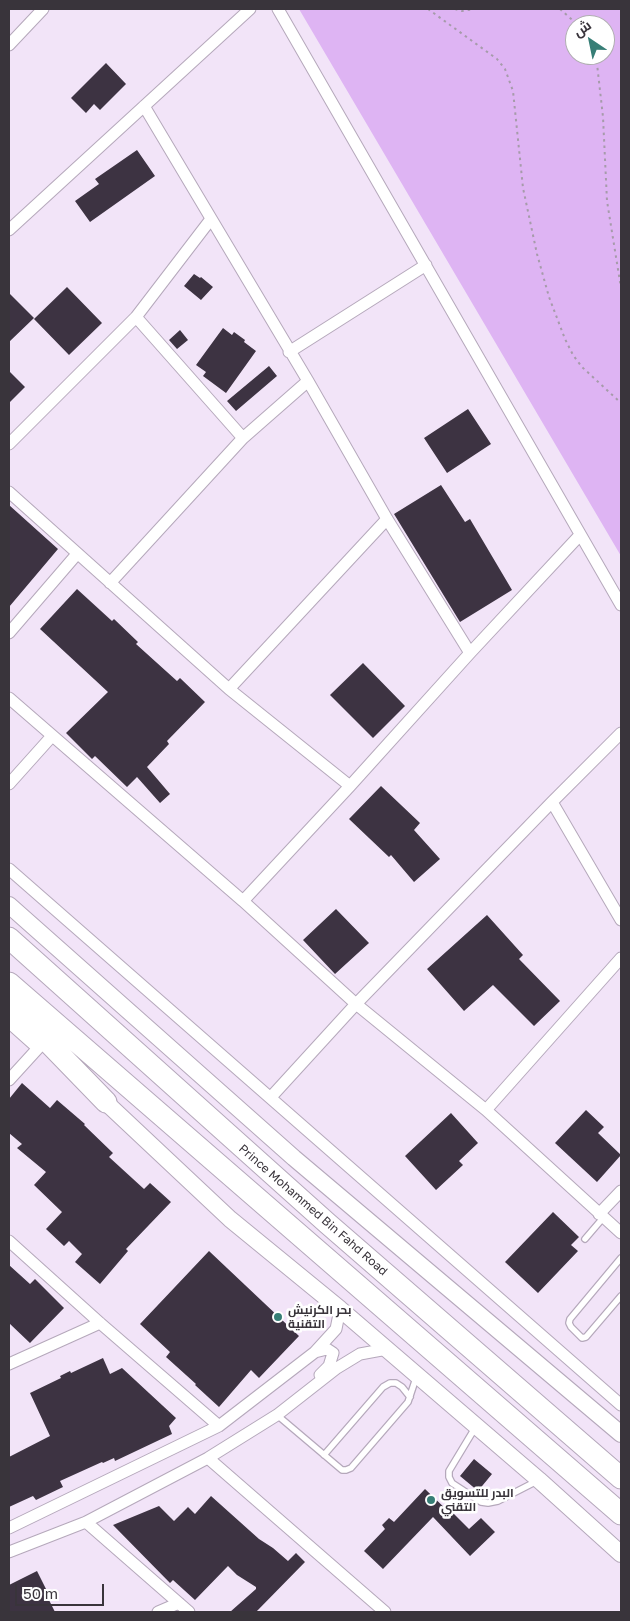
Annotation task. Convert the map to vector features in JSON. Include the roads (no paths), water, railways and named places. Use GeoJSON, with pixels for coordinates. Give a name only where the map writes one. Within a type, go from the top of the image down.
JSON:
{"type":"FeatureCollection","features":[{"type":"Feature","properties":{"kind":"highway","name":"Prince Mohammed Bin Fahd Road"},"geometry":{"type":"LineString","coordinates":[[9,938],[327,1223],[621,1478]]}},
{"type":"Feature","properties":{"kind":"highway"},"geometry":{"type":"LineString","coordinates":[[9,983],[621,1514]]}},
{"type":"Feature","properties":{"kind":"highway"},"geometry":{"type":"LineString","coordinates":[[9,1002],[106,1102]]}},
{"type":"Feature","properties":{"kind":"main road"},"geometry":{"type":"LineString","coordinates":[[9,905],[294,1158],[621,1434]]}},
{"type":"Feature","properties":{"kind":"main road"},"geometry":{"type":"LineString","coordinates":[[9,1019],[106,1102],[230,1219],[387,1349],[539,1480],[621,1554]]}},
{"type":"Feature","properties":{"kind":"street"},"geometry":{"type":"LineString","coordinates":[[9,45],[44,9]]}},
{"type":"Feature","properties":{"kind":"street"},"geometry":{"type":"LineString","coordinates":[[9,230],[250,9]]}},
{"type":"Feature","properties":{"kind":"street"},"geometry":{"type":"LineString","coordinates":[[278,9],[621,605]]}},
{"type":"Feature","properties":{"kind":"street"},"geometry":{"type":"LineString","coordinates":[[144,106],[308,381],[386,519],[470,653]]}},
{"type":"Feature","properties":{"kind":"street"},"geometry":{"type":"LineString","coordinates":[[9,444],[136,317],[211,219]]}},
{"type":"Feature","properties":{"kind":"street"},"geometry":{"type":"LineString","coordinates":[[289,352],[426,264]]}},
{"type":"Feature","properties":{"kind":"street"},"geometry":{"type":"LineString","coordinates":[[136,317],[243,438]]}},
{"type":"Feature","properties":{"kind":"street"},"geometry":{"type":"LineString","coordinates":[[110,583],[243,438],[308,381]]}},
{"type":"Feature","properties":{"kind":"street"},"geometry":{"type":"LineString","coordinates":[[9,492],[228,690],[350,786]]}},
{"type":"Feature","properties":{"kind":"street"},"geometry":{"type":"LineString","coordinates":[[228,690],[386,519]]}},
{"type":"Feature","properties":{"kind":"street"},"geometry":{"type":"LineString","coordinates":[[243,901],[580,535]]}},
{"type":"Feature","properties":{"kind":"street"},"geometry":{"type":"LineString","coordinates":[[9,633],[77,554]]}},
{"type":"Feature","properties":{"kind":"street"},"geometry":{"type":"LineString","coordinates":[[9,698],[243,901],[356,1004],[486,1110],[621,1233]]}},
{"type":"Feature","properties":{"kind":"street"},"geometry":{"type":"LineString","coordinates":[[271,1097],[356,1004],[552,802],[621,734]]}},
{"type":"Feature","properties":{"kind":"street"},"geometry":{"type":"LineString","coordinates":[[9,784],[52,736]]}},
{"type":"Feature","properties":{"kind":"street"},"geometry":{"type":"LineString","coordinates":[[552,802],[621,920]]}},
{"type":"Feature","properties":{"kind":"street"},"geometry":{"type":"LineString","coordinates":[[9,869],[621,1405]]}},
{"type":"Feature","properties":{"kind":"street"},"geometry":{"type":"LineString","coordinates":[[486,1110],[621,958]]}},
{"type":"Feature","properties":{"kind":"street"},"geometry":{"type":"LineString","coordinates":[[9,1080],[40,1046]]}},
{"type":"Feature","properties":{"kind":"street"},"geometry":{"type":"LineString","coordinates":[[601,1216],[621,1191]]}},
{"type":"Feature","properties":{"kind":"street"},"geometry":{"type":"LineString","coordinates":[[9,1241],[219,1426]]}},
{"type":"Feature","properties":{"kind":"street"},"geometry":{"type":"LineString","coordinates":[[9,1528],[219,1426],[315,1352],[336,1329],[340,1309]]}},
{"type":"Feature","properties":{"kind":"street"},"geometry":{"type":"LineString","coordinates":[[9,1364],[100,1323]]}},
{"type":"Feature","properties":{"kind":"street"},"geometry":{"type":"LineString","coordinates":[[276,1415],[329,1366],[333,1353],[327,1349],[315,1352]]}},
{"type":"Feature","properties":{"kind":"street"},"geometry":{"type":"LineString","coordinates":[[9,1552],[86,1522],[208,1458],[276,1415],[337,1368],[360,1354],[387,1349]]}},
{"type":"Feature","properties":{"kind":"street"},"geometry":{"type":"LineString","coordinates":[[208,1458],[385,1612]]}},
{"type":"Feature","properties":{"kind":"street"},"geometry":{"type":"LineString","coordinates":[[86,1522],[189,1612]]}},
{"type":"Feature","properties":{"kind":"street"},"geometry":{"type":"LineString","coordinates":[[158,1612],[179,1603]]}},
{"type":"Feature","properties":{"kind":"lane"},"geometry":{"type":"LineString","coordinates":[[585,1239],[601,1216]]}},
{"type":"Feature","properties":{"kind":"lane"},"geometry":{"type":"LineString","coordinates":[[621,1258],[570,1319],[569,1324],[582,1338],[586,1337],[621,1296]]}},
{"type":"Feature","properties":{"kind":"lane"},"geometry":{"type":"LineString","coordinates":[[276,1415],[342,1470],[346,1470],[351,1468],[408,1402],[417,1375]]}},
{"type":"Feature","properties":{"kind":"lane"},"geometry":{"type":"LineString","coordinates":[[324,1455],[383,1387],[390,1383],[396,1383],[410,1397]]}},
{"type":"Feature","properties":{"kind":"lane"},"geometry":{"type":"LineString","coordinates":[[476,1426],[448,1471],[452,1484],[481,1502],[488,1503],[498,1501],[539,1480]]}},
{"type":"Feature","properties":{"kind":"place","name":"بحر الكرنيش التقنية"},"geometry":{"type":"Point","coordinates":[278,1317]}},
{"type":"Feature","properties":{"kind":"place","name":"البدر للتسويق التقني"},"geometry":{"type":"Point","coordinates":[431,1500]}}]}
